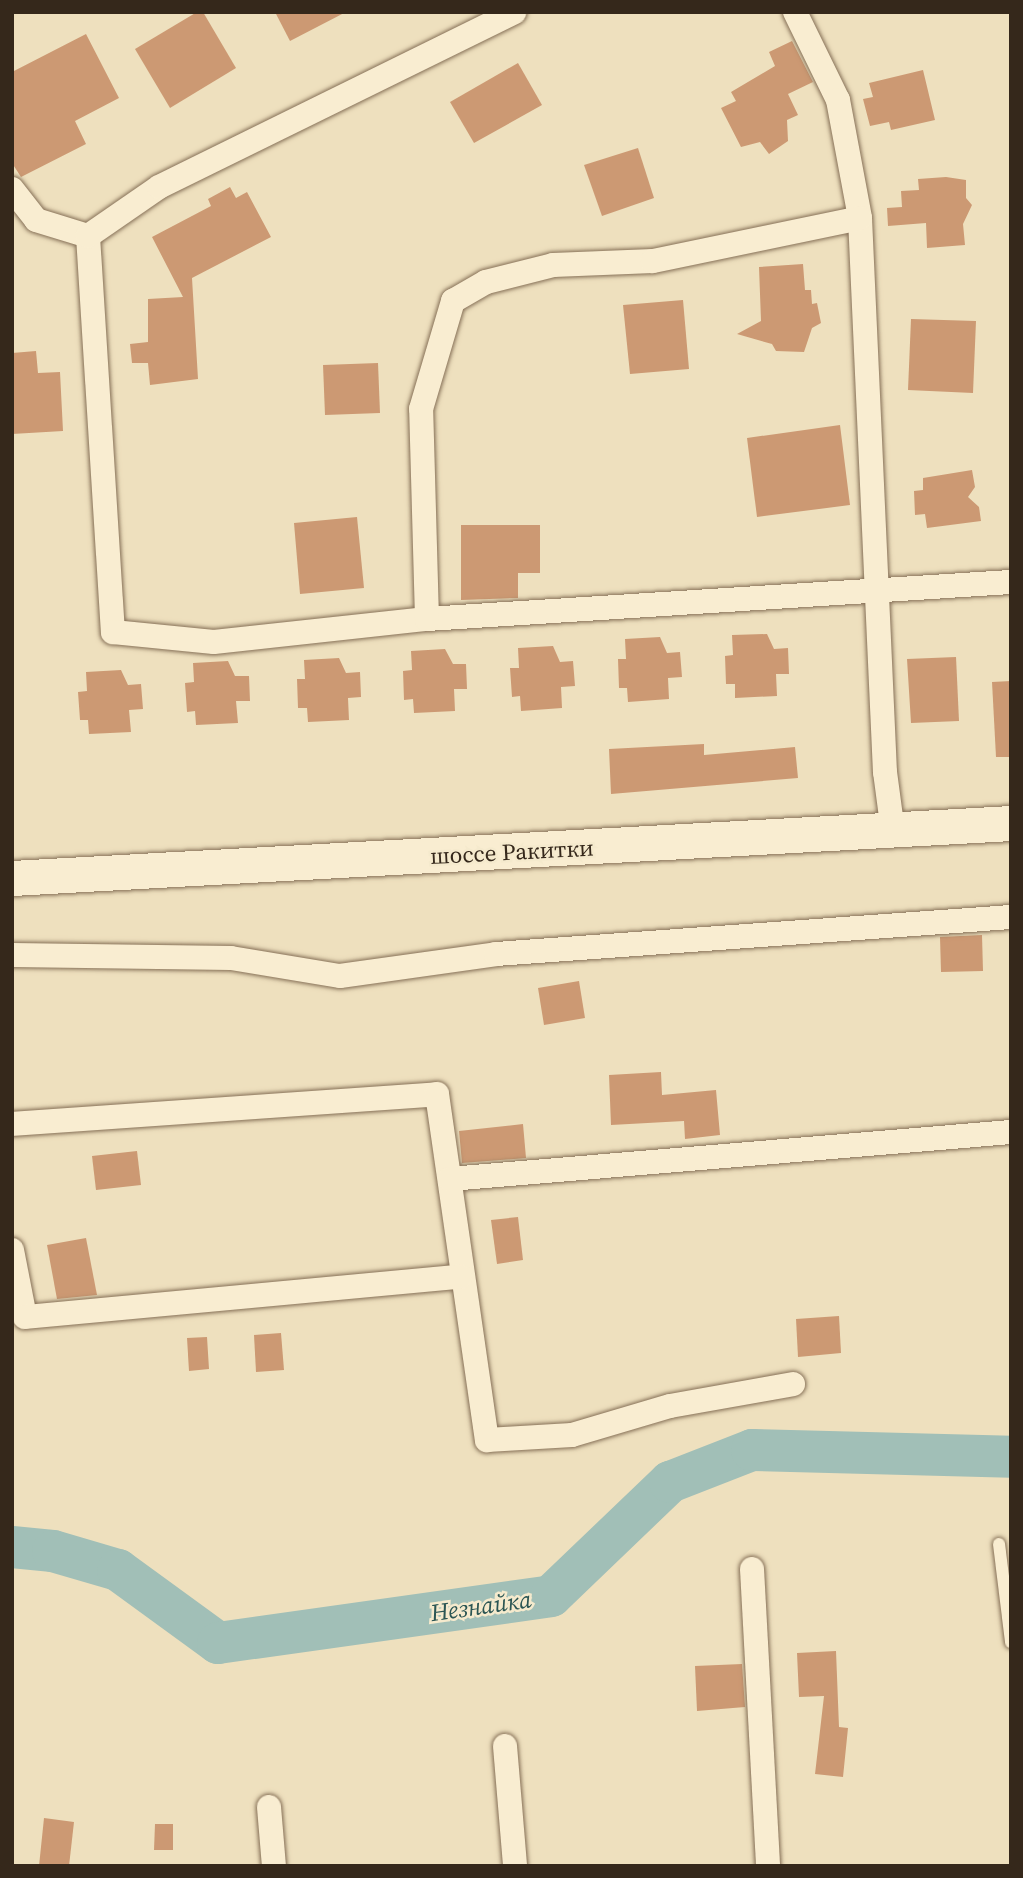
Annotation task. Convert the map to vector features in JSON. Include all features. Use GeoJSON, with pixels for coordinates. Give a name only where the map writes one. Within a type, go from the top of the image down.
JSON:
{"type":"FeatureCollection","features":[{"type":"Feature","properties":{"kind":"main road","name":"шоссе Ракитки"},"geometry":{"type":"LineString","coordinates":[[12,878],[893,832],[1011,823]]}},
{"type":"Feature","properties":{"kind":"street"},"geometry":{"type":"LineString","coordinates":[[89,236],[159,187],[514,12]]}},
{"type":"Feature","properties":{"kind":"street"},"geometry":{"type":"LineString","coordinates":[[795,12],[838,100],[860,218],[893,832]]}},
{"type":"Feature","properties":{"kind":"street"},"geometry":{"type":"LineString","coordinates":[[12,189],[36,220],[89,236]]}},
{"type":"Feature","properties":{"kind":"street"},"geometry":{"type":"LineString","coordinates":[[427,619],[421,409],[453,301],[486,282],[553,265],[653,261],[860,218]]}},
{"type":"Feature","properties":{"kind":"street"},"geometry":{"type":"LineString","coordinates":[[89,236],[113,632],[214,642],[427,619],[1011,582]]}},
{"type":"Feature","properties":{"kind":"street"},"geometry":{"type":"LineString","coordinates":[[12,955],[231,958],[340,976],[496,954],[1011,918]]}},
{"type":"Feature","properties":{"kind":"street"},"geometry":{"type":"LineString","coordinates":[[12,1124],[437,1094],[450,1179],[460,1277],[487,1440],[572,1436],[670,1406],[793,1384]]}},
{"type":"Feature","properties":{"kind":"street"},"geometry":{"type":"LineString","coordinates":[[450,1179],[1011,1132]]}},
{"type":"Feature","properties":{"kind":"street"},"geometry":{"type":"LineString","coordinates":[[12,1250],[25,1317],[460,1277]]}},
{"type":"Feature","properties":{"kind":"street"},"geometry":{"type":"LineString","coordinates":[[752,1569],[768,1866]]}},
{"type":"Feature","properties":{"kind":"street"},"geometry":{"type":"LineString","coordinates":[[505,1746],[515,1866]]}},
{"type":"Feature","properties":{"kind":"street"},"geometry":{"type":"LineString","coordinates":[[269,1807],[274,1866]]}},
{"type":"Feature","properties":{"kind":"lane"},"geometry":{"type":"LineString","coordinates":[[999,1544],[1011,1642]]}},
{"type":"Feature","properties":{"kind":"building"},"geometry":{"type":"Polygon","coordinates":[[[197,12],[203,12],[236,68],[170,108],[135,49],[197,12]]]}},
{"type":"Feature","properties":{"kind":"building"},"geometry":{"type":"Polygon","coordinates":[[[275,12],[346,12],[290,41],[275,12]]]}},
{"type":"Feature","properties":{"kind":"building"},"geometry":{"type":"Polygon","coordinates":[[[86,34],[119,98],[75,121],[86,144],[21,177],[12,163],[12,72],[86,34]]]}},
{"type":"Feature","properties":{"kind":"building"},"geometry":{"type":"Polygon","coordinates":[[[792,41],[813,82],[788,94],[798,115],[787,120],[788,141],[769,154],[760,142],[741,147],[721,108],[736,101],[731,92],[775,66],[769,52],[792,41]]]}},
{"type":"Feature","properties":{"kind":"building"},"geometry":{"type":"Polygon","coordinates":[[[518,63],[542,105],[474,143],[450,102],[518,63]]]}},
{"type":"Feature","properties":{"kind":"building"},"geometry":{"type":"Polygon","coordinates":[[[923,70],[935,120],[891,130],[889,122],[870,126],[863,99],[873,97],[869,83],[923,70]]]}},
{"type":"Feature","properties":{"kind":"building"},"geometry":{"type":"Polygon","coordinates":[[[638,148],[654,198],[602,216],[584,165],[638,148]]]}},
{"type":"Feature","properties":{"kind":"building"},"geometry":{"type":"Polygon","coordinates":[[[946,177],[966,180],[966,198],[972,205],[963,224],[965,245],[927,248],[926,223],[888,226],[887,208],[902,207],[901,191],[919,190],[918,179],[946,177]]]}},
{"type":"Feature","properties":{"kind":"building"},"geometry":{"type":"Polygon","coordinates":[[[230,187],[236,198],[247,192],[271,237],[192,278],[198,379],[150,385],[148,363],[132,363],[130,344],[148,342],[148,299],[183,297],[152,237],[211,206],[208,199],[230,187]]]}},
{"type":"Feature","properties":{"kind":"building"},"geometry":{"type":"Polygon","coordinates":[[[803,264],[805,290],[811,290],[812,304],[817,303],[821,323],[812,328],[804,352],[776,351],[772,344],[737,334],[761,321],[759,267],[803,264]]]}},
{"type":"Feature","properties":{"kind":"building"},"geometry":{"type":"Polygon","coordinates":[[[683,300],[689,369],[630,374],[623,305],[683,300]]]}},
{"type":"Feature","properties":{"kind":"building"},"geometry":{"type":"Polygon","coordinates":[[[911,319],[976,321],[973,393],[908,390],[911,319]]]}},
{"type":"Feature","properties":{"kind":"building"},"geometry":{"type":"Polygon","coordinates":[[[36,351],[38,373],[60,372],[63,431],[12,434],[12,353],[36,351]]]}},
{"type":"Feature","properties":{"kind":"building"},"geometry":{"type":"Polygon","coordinates":[[[378,363],[380,413],[325,415],[323,365],[378,363]]]}},
{"type":"Feature","properties":{"kind":"building"},"geometry":{"type":"Polygon","coordinates":[[[840,425],[850,505],[757,517],[747,438],[840,425]]]}},
{"type":"Feature","properties":{"kind":"building"},"geometry":{"type":"Polygon","coordinates":[[[972,470],[975,487],[968,497],[979,507],[981,521],[927,528],[925,514],[915,515],[914,491],[923,490],[923,478],[972,470]]]}},
{"type":"Feature","properties":{"kind":"building"},"geometry":{"type":"Polygon","coordinates":[[[357,517],[364,588],[300,594],[294,523],[357,517]]]}},
{"type":"Feature","properties":{"kind":"building"},"geometry":{"type":"Polygon","coordinates":[[[461,525],[540,525],[540,573],[518,573],[518,598],[461,600],[461,525]]]}},
{"type":"Feature","properties":{"kind":"building"},"geometry":{"type":"Polygon","coordinates":[[[767,634],[774,649],[788,648],[789,674],[776,674],[777,696],[735,698],[735,684],[726,684],[725,656],[733,655],[732,635],[767,634]]]}},
{"type":"Feature","properties":{"kind":"building"},"geometry":{"type":"Polygon","coordinates":[[[660,637],[667,653],[680,652],[682,677],[668,678],[669,699],[628,702],[627,688],[619,688],[618,659],[626,659],[625,639],[660,637]]]}},
{"type":"Feature","properties":{"kind":"building"},"geometry":{"type":"Polygon","coordinates":[[[553,646],[560,662],[573,661],[575,686],[561,687],[562,708],[521,711],[520,696],[512,697],[510,668],[519,668],[518,648],[553,646]]]}},
{"type":"Feature","properties":{"kind":"building"},"geometry":{"type":"Polygon","coordinates":[[[445,649],[453,664],[466,664],[467,689],[454,689],[455,711],[414,713],[413,699],[404,700],[403,671],[412,670],[411,651],[445,649]]]}},
{"type":"Feature","properties":{"kind":"building"},"geometry":{"type":"Polygon","coordinates":[[[956,657],[959,721],[911,723],[907,659],[956,657]]]}},
{"type":"Feature","properties":{"kind":"building"},"geometry":{"type":"Polygon","coordinates":[[[339,658],[346,673],[360,672],[361,697],[348,698],[349,720],[308,722],[307,708],[298,708],[297,679],[305,679],[304,660],[339,658]]]}},
{"type":"Feature","properties":{"kind":"building"},"geometry":{"type":"Polygon","coordinates":[[[228,661],[235,676],[249,676],[250,701],[236,701],[238,723],[196,725],[195,711],[187,712],[185,683],[194,682],[193,663],[228,661]]]}},
{"type":"Feature","properties":{"kind":"building"},"geometry":{"type":"Polygon","coordinates":[[[121,670],[128,685],[141,684],[143,709],[129,710],[131,732],[89,734],[88,720],[80,720],[78,692],[87,691],[86,672],[121,670]]]}},
{"type":"Feature","properties":{"kind":"building"},"geometry":{"type":"Polygon","coordinates":[[[1011,681],[1011,757],[996,757],[992,682],[1011,681]]]}},
{"type":"Feature","properties":{"kind":"building"},"geometry":{"type":"Polygon","coordinates":[[[704,744],[704,755],[795,747],[798,778],[611,794],[609,749],[704,744]]]}},
{"type":"Feature","properties":{"kind":"building"},"geometry":{"type":"Polygon","coordinates":[[[982,935],[983,971],[941,972],[940,937],[982,935]]]}},
{"type":"Feature","properties":{"kind":"building"},"geometry":{"type":"Polygon","coordinates":[[[579,981],[585,1018],[544,1025],[538,988],[579,981]]]}},
{"type":"Feature","properties":{"kind":"building"},"geometry":{"type":"Polygon","coordinates":[[[661,1072],[662,1095],[716,1090],[720,1135],[685,1139],[684,1121],[611,1125],[609,1075],[661,1072]]]}},
{"type":"Feature","properties":{"kind":"building"},"geometry":{"type":"Polygon","coordinates":[[[523,1124],[526,1158],[462,1163],[459,1131],[523,1124]]]}},
{"type":"Feature","properties":{"kind":"building"},"geometry":{"type":"Polygon","coordinates":[[[137,1151],[141,1185],[96,1190],[92,1156],[137,1151]]]}},
{"type":"Feature","properties":{"kind":"building"},"geometry":{"type":"Polygon","coordinates":[[[518,1217],[523,1260],[497,1264],[491,1220],[518,1217]]]}},
{"type":"Feature","properties":{"kind":"building"},"geometry":{"type":"Polygon","coordinates":[[[86,1238],[97,1295],[57,1299],[47,1245],[86,1238]]]}},
{"type":"Feature","properties":{"kind":"building"},"geometry":{"type":"Polygon","coordinates":[[[839,1316],[841,1353],[798,1357],[796,1319],[839,1316]]]}},
{"type":"Feature","properties":{"kind":"building"},"geometry":{"type":"Polygon","coordinates":[[[281,1333],[284,1370],[256,1372],[254,1335],[281,1333]]]}},
{"type":"Feature","properties":{"kind":"building"},"geometry":{"type":"Polygon","coordinates":[[[207,1337],[209,1369],[189,1371],[187,1338],[207,1337]]]}},
{"type":"Feature","properties":{"kind":"building"},"geometry":{"type":"Polygon","coordinates":[[[836,1651],[839,1727],[848,1728],[843,1777],[815,1774],[824,1696],[799,1697],[797,1653],[836,1651]]]}},
{"type":"Feature","properties":{"kind":"building"},"geometry":{"type":"Polygon","coordinates":[[[742,1664],[745,1707],[697,1711],[695,1666],[742,1664]]]}},
{"type":"Feature","properties":{"kind":"building"},"geometry":{"type":"Polygon","coordinates":[[[44,1818],[74,1822],[69,1866],[39,1866],[44,1818]]]}},
{"type":"Feature","properties":{"kind":"building"},"geometry":{"type":"Polygon","coordinates":[[[155,1824],[173,1824],[173,1850],[154,1850],[155,1824]]]}},
{"type":"Feature","properties":{"kind":"waterway","name":"Незнайка"},"geometry":{"type":"LineString","coordinates":[[12,1547],[53,1551],[118,1570],[218,1643],[551,1596],[670,1482],[752,1450],[1011,1457]]}}]}
